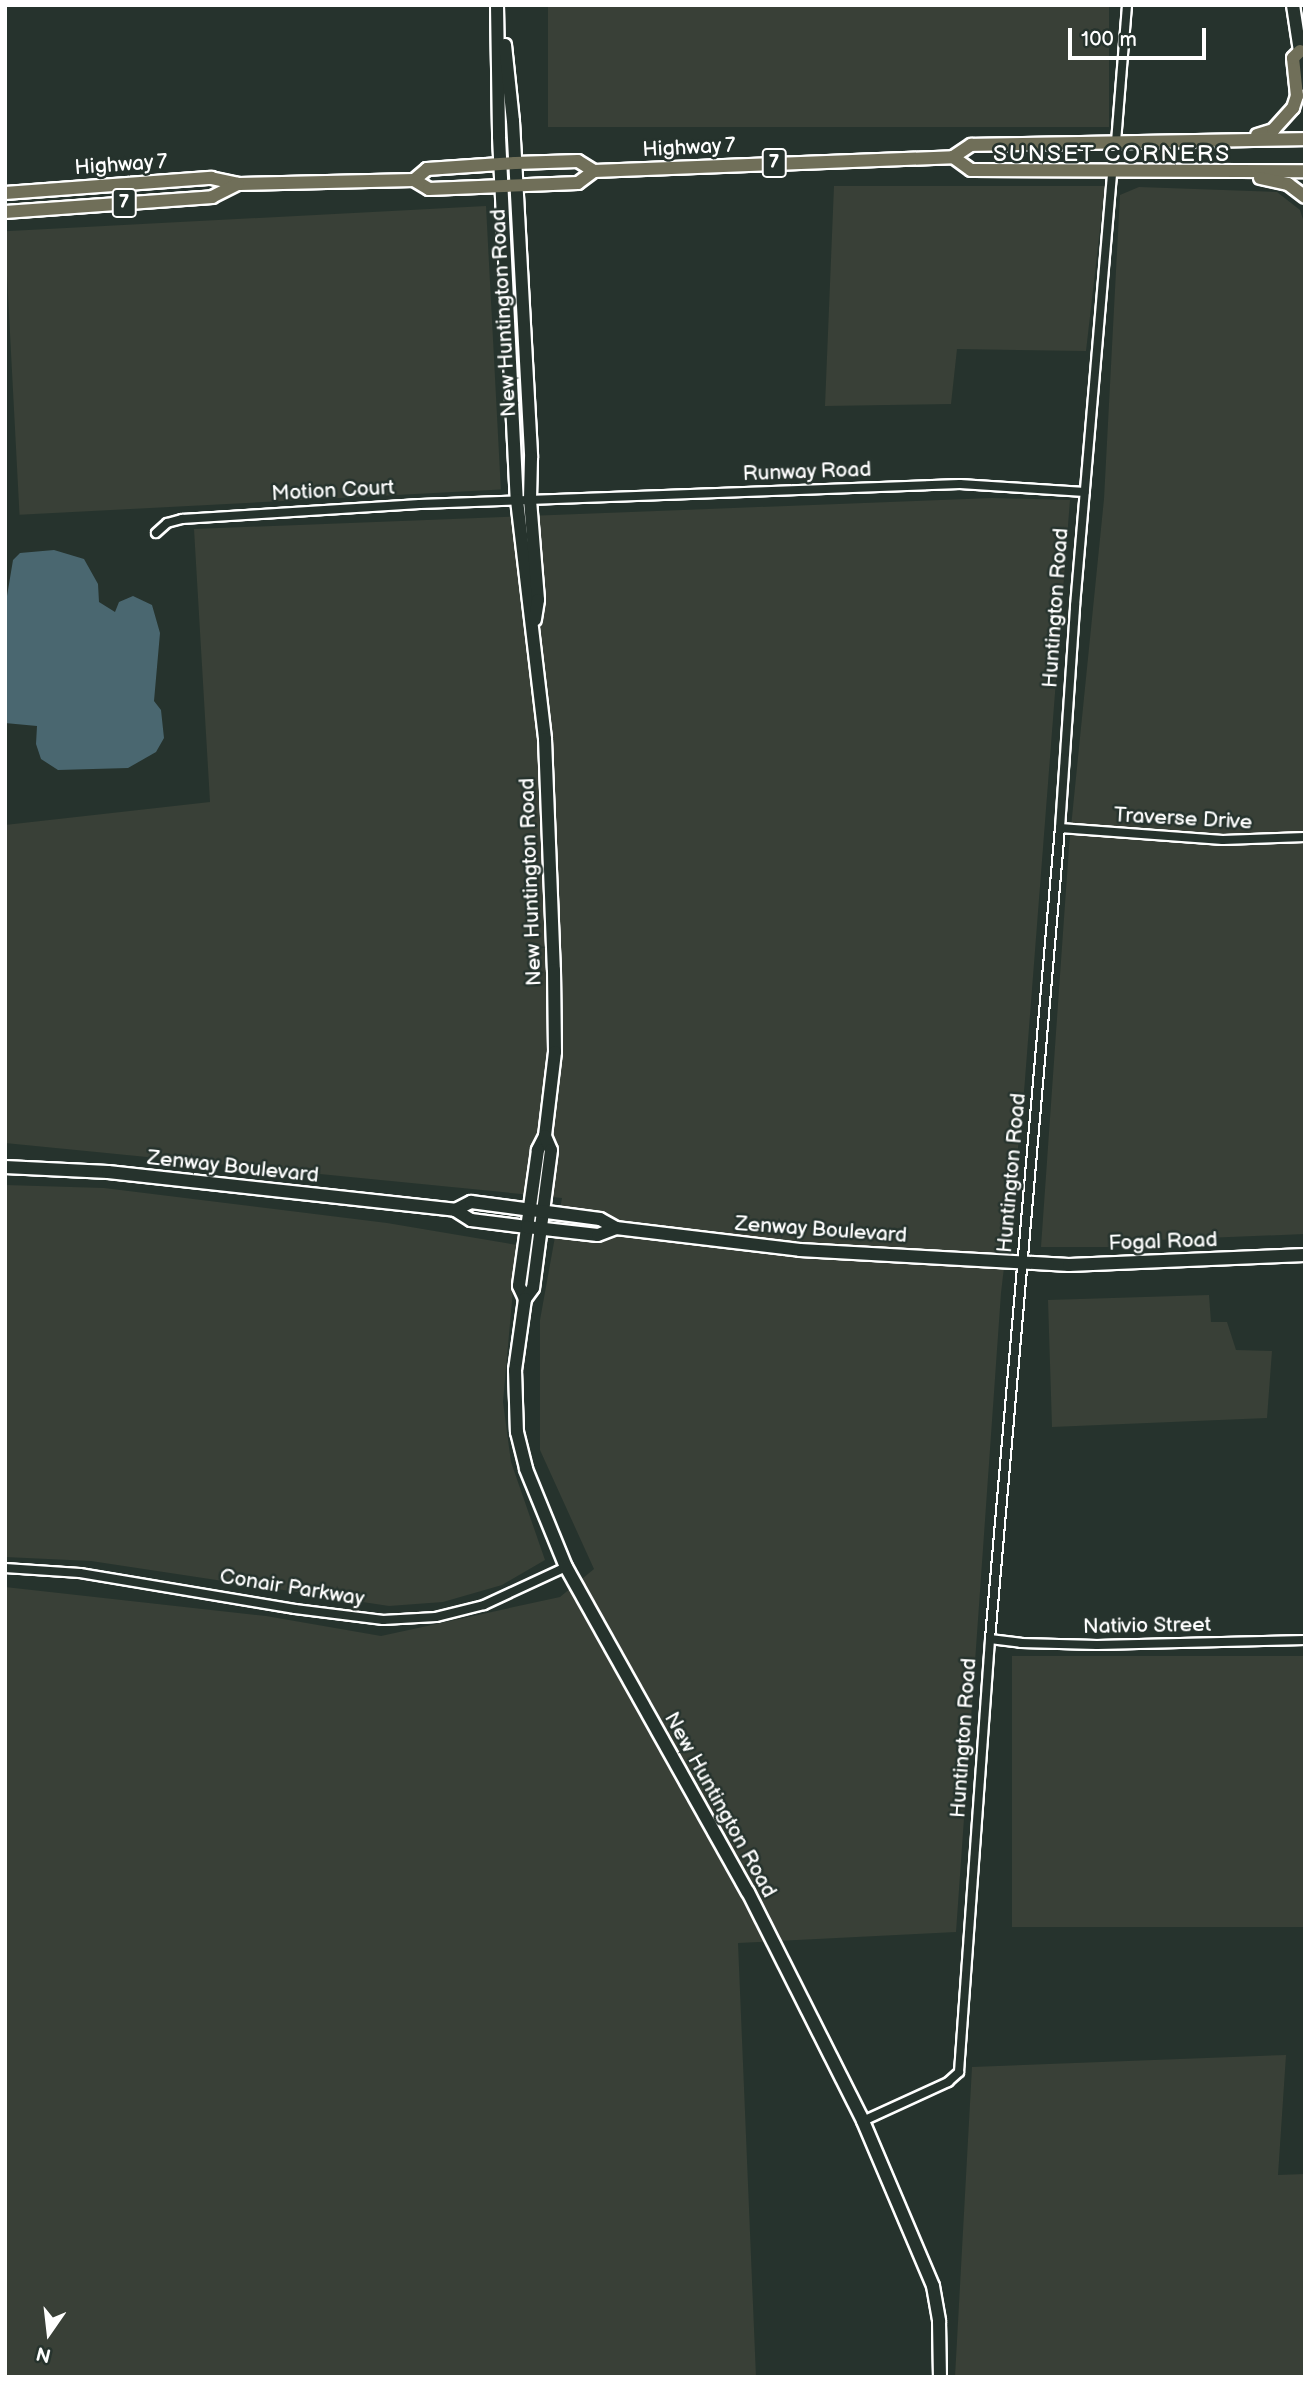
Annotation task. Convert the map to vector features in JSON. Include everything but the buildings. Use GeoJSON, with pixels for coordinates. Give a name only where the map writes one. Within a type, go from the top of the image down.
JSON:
{"type":"FeatureCollection","features":[{"type":"Feature","properties":{"kind":"main road"},"geometry":{"type":"LineString","coordinates":[[1203,138],[1206,135],[1261,135],[1279,125],[1295,103],[1297,88],[1293,58],[1300,51]]}},
{"type":"Feature","properties":{"kind":"main road","name":"Highway 7"},"geometry":{"type":"LineString","coordinates":[[414,180],[427,169],[515,163],[578,161],[594,171],[953,157],[971,145],[1203,138],[1305,139]]}},
{"type":"Feature","properties":{"kind":"main road","name":"Highway 7"},"geometry":{"type":"LineString","coordinates":[[953,157],[971,170],[1305,171]]}},
{"type":"Feature","properties":{"kind":"main road","name":"Highway 7"},"geometry":{"type":"LineString","coordinates":[[5,193],[211,178],[239,184],[414,180],[429,189],[517,186],[578,183],[594,171]]}},
{"type":"Feature","properties":{"kind":"main road"},"geometry":{"type":"LineString","coordinates":[[1185,171],[1192,178],[1271,179],[1288,184],[1305,197]]}},
{"type":"Feature","properties":{"kind":"main road","name":"Highway 7"},"geometry":{"type":"LineString","coordinates":[[5,212],[212,197],[239,184]]}},
{"type":"Feature","properties":{"kind":"street","name":"New Huntington Road"},"geometry":{"type":"LineString","coordinates":[[498,5],[508,68],[517,186],[527,601],[534,628],[545,739],[554,970],[555,1052],[545,1136],[538,1150],[533,1288],[525,1299],[515,1370],[518,1436],[526,1469],[566,1567],[744,1884],[863,2121],[933,2286],[939,2321],[940,2377]]}},
{"type":"Feature","properties":{"kind":"street","name":"New Huntington Road"},"geometry":{"type":"LineString","coordinates":[[498,5],[501,164],[524,500]]}},
{"type":"Feature","properties":{"kind":"street"},"geometry":{"type":"LineString","coordinates":[[1116,142],[1127,5]]}},
{"type":"Feature","properties":{"kind":"street"},"geometry":{"type":"LineString","coordinates":[[1293,5],[1305,84]]}},
{"type":"Feature","properties":{"kind":"street","name":"Huntington Road"},"geometry":{"type":"LineString","coordinates":[[863,2121],[948,2082],[959,2072],[990,1639],[1060,828],[1112,170]]}},
{"type":"Feature","properties":{"kind":"street","name":"Runway Road"},"geometry":{"type":"LineString","coordinates":[[524,500],[960,484],[1085,492]]}},
{"type":"Feature","properties":{"kind":"street","name":"Motion Court"},"geometry":{"type":"LineString","coordinates":[[156,533],[167,523],[182,519],[524,500]]}},
{"type":"Feature","properties":{"kind":"street","name":"Traverse Drive"},"geometry":{"type":"LineString","coordinates":[[1060,828],[1216,840],[1305,837]]}},
{"type":"Feature","properties":{"kind":"street","name":"Zenway Boulevard"},"geometry":{"type":"LineString","coordinates":[[5,1167],[108,1172],[455,1210],[471,1220],[598,1235],[616,1228]]}},
{"type":"Feature","properties":{"kind":"street","name":"Zenway Boulevard"},"geometry":{"type":"LineString","coordinates":[[455,1210],[471,1202],[600,1219],[616,1228],[764,1247],[1023,1263]]}},
{"type":"Feature","properties":{"kind":"street","name":"Fogal Road"},"geometry":{"type":"LineString","coordinates":[[1023,1263],[1069,1265],[1305,1255]]}},
{"type":"Feature","properties":{"kind":"street","name":"Conair Parkway"},"geometry":{"type":"LineString","coordinates":[[5,1568],[80,1573],[295,1609],[383,1620],[436,1617],[484,1605],[566,1567]]}},
{"type":"Feature","properties":{"kind":"street","name":"Nativio Street"},"geometry":{"type":"LineString","coordinates":[[990,1639],[1021,1643],[1097,1645],[1305,1640]]}},
{"type":"Feature","properties":{"kind":"shaded area"},"geometry":{"type":"Polygon","coordinates":[[[548,5],[1109,5],[1109,127],[548,127],[548,5]]]}},
{"type":"Feature","properties":{"kind":"shaded area"},"geometry":{"type":"Polygon","coordinates":[[[834,186],[1105,186],[1086,351],[957,349],[951,404],[825,406],[834,186]]]}},
{"type":"Feature","properties":{"kind":"shaded area"},"geometry":{"type":"Polygon","coordinates":[[[1139,187],[1277,192],[1300,210],[1305,226],[1305,1234],[1157,1240],[1133,1247],[1041,1247],[1069,847],[1104,499],[1120,195],[1139,187]]]}},
{"type":"Feature","properties":{"kind":"shaded area"},"geometry":{"type":"Polygon","coordinates":[[[486,206],[501,490],[20,515],[5,231],[486,206]]]}},
{"type":"Feature","properties":{"kind":"shaded area"},"geometry":{"type":"Polygon","coordinates":[[[992,498],[1070,500],[1023,1105],[1001,1293],[956,1932],[738,1943],[756,2377],[5,2377],[5,1587],[266,1616],[381,1636],[560,1597],[594,1569],[540,1450],[540,1320],[562,1198],[5,1143],[5,825],[210,802],[194,529],[992,498]]]}},
{"type":"Feature","properties":{"kind":"shaded area"},"geometry":{"type":"Polygon","coordinates":[[[5,1185],[104,1188],[387,1223],[517,1245],[503,1402],[511,1462],[545,1560],[502,1585],[443,1602],[389,1606],[91,1561],[5,1557],[5,1185]]]}},
{"type":"Feature","properties":{"kind":"shaded area"},"geometry":{"type":"Polygon","coordinates":[[[1209,1295],[1211,1322],[1227,1322],[1236,1350],[1272,1351],[1267,1418],[1052,1427],[1048,1300],[1209,1295]]]}},
{"type":"Feature","properties":{"kind":"shaded area"},"geometry":{"type":"Polygon","coordinates":[[[1012,1656],[1305,1656],[1305,1927],[1012,1927],[1012,1656]]]}},
{"type":"Feature","properties":{"kind":"shaded area"},"geometry":{"type":"Polygon","coordinates":[[[1286,2055],[1278,2175],[1305,2174],[1305,2377],[955,2377],[972,2067],[1286,2055]]]}},
{"type":"Feature","properties":{"kind":"water"},"geometry":{"type":"Polygon","coordinates":[[[54,550],[84,559],[98,584],[99,602],[115,612],[119,602],[133,596],[152,605],[160,633],[154,701],[161,710],[164,738],[156,752],[128,768],[58,770],[41,759],[36,744],[37,726],[5,723],[5,608],[13,560],[20,553],[54,550]]]}},
{"type":"Feature","properties":{"kind":"district","name":"SUNSET CORNERS"},"geometry":{"type":"Point","coordinates":[1112,154]}}]}
